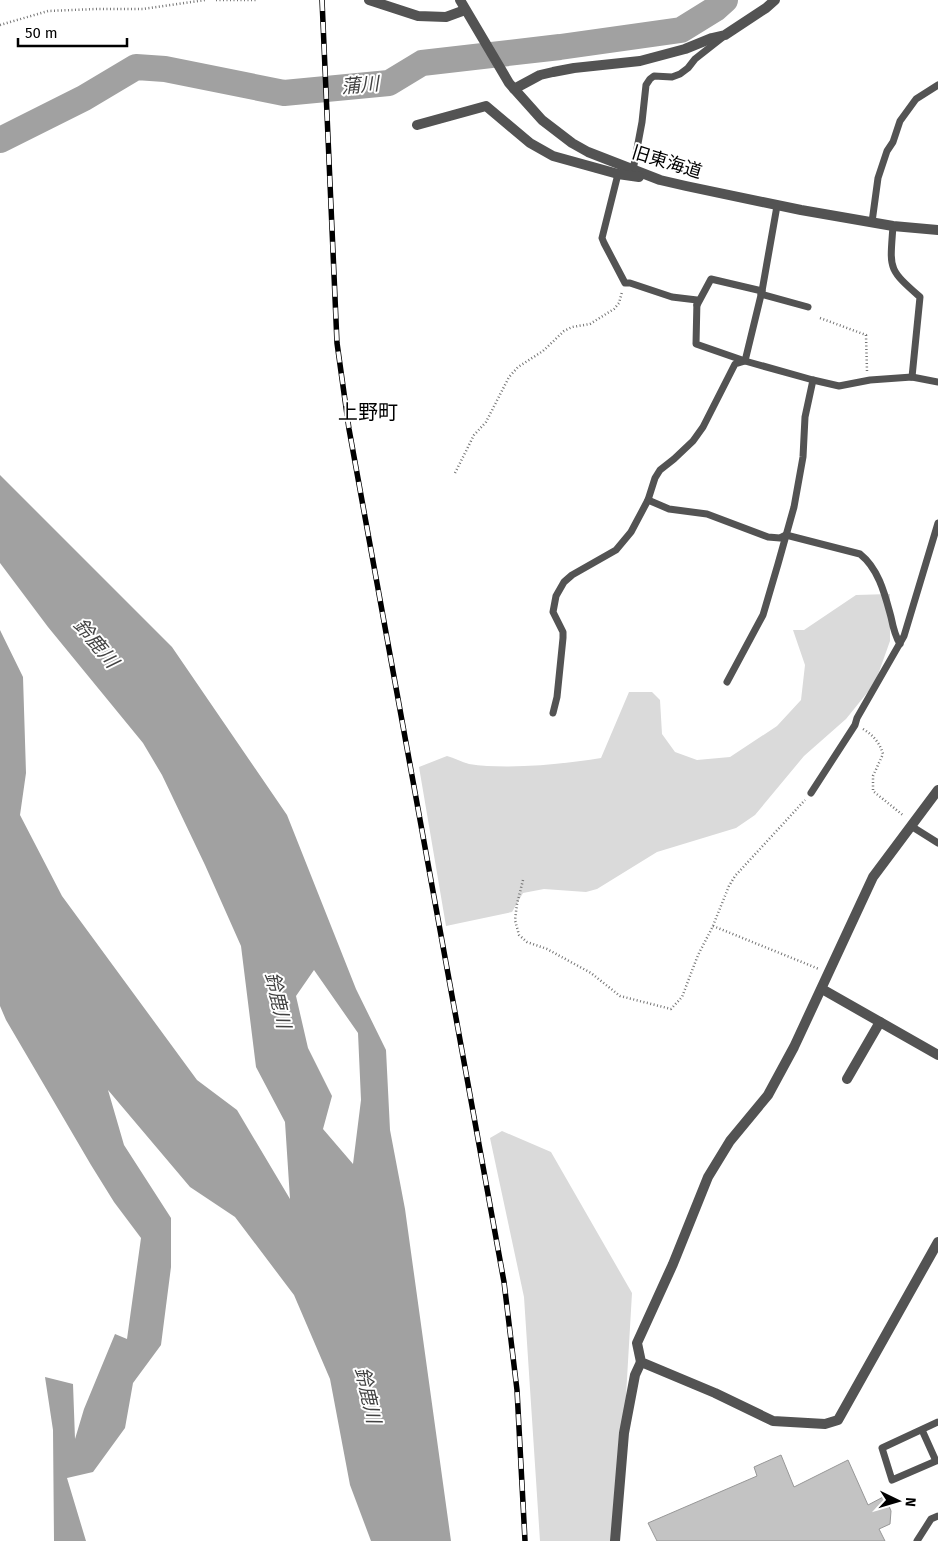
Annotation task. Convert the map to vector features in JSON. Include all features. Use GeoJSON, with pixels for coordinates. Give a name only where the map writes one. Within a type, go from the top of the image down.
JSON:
{"type":"FeatureCollection","features":[{"type":"Feature","properties":{"kind":"street"},"geometry":{"type":"LineString","coordinates":[[369,0],[418,16],[446,17],[466,10]]}},
{"type":"Feature","properties":{"kind":"street","name":"旧東海道"},"geometry":{"type":"LineString","coordinates":[[460,0],[511,86],[542,120],[572,143],[588,152],[660,180],[777,206],[893,226],[938,230]]}},
{"type":"Feature","properties":{"kind":"street"},"geometry":{"type":"LineString","coordinates":[[511,86],[553,72],[640,61],[665,55],[725,35],[766,8],[774,0]]}},
{"type":"Feature","properties":{"kind":"street"},"geometry":{"type":"LineString","coordinates":[[417,125],[486,106],[530,144],[553,156],[618,174],[660,180]]}},
{"type":"Feature","properties":{"kind":"street"},"geometry":{"type":"LineString","coordinates":[[615,1541],[624,1433],[635,1375],[641,1362],[637,1343],[673,1264],[708,1177],[730,1141],[768,1095],[822,989],[873,877],[938,790]]}},
{"type":"Feature","properties":{"kind":"street"},"geometry":{"type":"LineString","coordinates":[[822,989],[938,1055]]}},
{"type":"Feature","properties":{"kind":"street"},"geometry":{"type":"LineString","coordinates":[[848,1079],[880,1022]]}},
{"type":"Feature","properties":{"kind":"street"},"geometry":{"type":"LineString","coordinates":[[641,1362],[715,1393],[773,1421],[826,1424],[838,1420],[938,1242]]}},
{"type":"Feature","properties":{"kind":"lane"},"geometry":{"type":"LineString","coordinates":[[633,170],[642,122],[646,85],[650,79],[654,76],[672,77],[680,74],[695,59],[725,35]]}},
{"type":"Feature","properties":{"kind":"lane"},"geometry":{"type":"LineString","coordinates":[[872,222],[878,178],[900,121],[916,99],[938,84]]}},
{"type":"Feature","properties":{"kind":"lane"},"geometry":{"type":"LineString","coordinates":[[618,174],[602,238],[625,283],[672,297],[697,300],[696,344],[745,361],[840,386],[870,380],[912,377],[938,382]]}},
{"type":"Feature","properties":{"kind":"lane"},"geometry":{"type":"LineString","coordinates":[[745,361],[762,293],[777,206]]}},
{"type":"Feature","properties":{"kind":"lane"},"geometry":{"type":"LineString","coordinates":[[893,226],[890,260],[895,273],[920,297],[912,377]]}},
{"type":"Feature","properties":{"kind":"lane"},"geometry":{"type":"LineString","coordinates":[[696,307],[711,279],[808,307]]}},
{"type":"Feature","properties":{"kind":"lane"},"geometry":{"type":"LineString","coordinates":[[552,714],[557,697],[564,638],[553,612],[556,596],[564,582],[572,574],[616,550],[631,532],[648,500],[655,478],[660,470],[692,441],[708,419],[735,364],[745,361]]}},
{"type":"Feature","properties":{"kind":"lane"},"geometry":{"type":"LineString","coordinates":[[727,682],[763,615],[794,507],[803,457],[806,417],[812,380]]}},
{"type":"Feature","properties":{"kind":"lane"},"geometry":{"type":"LineString","coordinates":[[648,500],[669,508],[707,514],[768,537],[780,538],[786,535],[860,554],[874,570],[886,599],[896,638],[900,644]]}},
{"type":"Feature","properties":{"kind":"lane"},"geometry":{"type":"LineString","coordinates":[[811,794],[855,725],[857,718],[904,636],[938,522]]}},
{"type":"Feature","properties":{"kind":"lane"},"geometry":{"type":"LineString","coordinates":[[912,825],[938,843]]}},
{"type":"Feature","properties":{"kind":"lane"},"geometry":{"type":"LineString","coordinates":[[922,1430],[936,1461],[892,1480],[882,1448],[938,1422]]}},
{"type":"Feature","properties":{"kind":"lane"},"geometry":{"type":"LineString","coordinates":[[917,1541],[931,1519],[938,1516]]}},
{"type":"Feature","properties":{"kind":"path"},"geometry":{"type":"LineString","coordinates":[[0,24],[48,11],[143,9],[205,0]]}},
{"type":"Feature","properties":{"kind":"path"},"geometry":{"type":"LineString","coordinates":[[216,0],[258,0]]}},
{"type":"Feature","properties":{"kind":"path"},"geometry":{"type":"LineString","coordinates":[[455,473],[474,435],[486,422],[509,377],[518,367],[551,345],[564,331],[572,327],[590,324],[614,309],[619,303],[625,283]]}},
{"type":"Feature","properties":{"kind":"path"},"geometry":{"type":"LineString","coordinates":[[820,318],[866,335],[866,370],[870,380]]}},
{"type":"Feature","properties":{"kind":"path"},"geometry":{"type":"LineString","coordinates":[[855,725],[869,733],[881,748],[883,754],[873,776],[874,791],[912,825]]}},
{"type":"Feature","properties":{"kind":"path"},"geometry":{"type":"LineString","coordinates":[[523,880],[515,920],[519,935],[526,942],[547,949],[590,973],[620,996],[671,1009],[682,996],[698,955],[713,926],[728,886],[735,876],[811,794]]}},
{"type":"Feature","properties":{"kind":"path"},"geometry":{"type":"LineString","coordinates":[[713,926],[829,973]]}},
{"type":"Feature","properties":{"kind":"shaded area"},"geometry":{"type":"Polygon","coordinates":[[[890,594],[890,641],[875,683],[846,719],[804,756],[755,815],[736,828],[657,852],[597,889],[586,892],[544,889],[523,893],[512,912],[446,926],[419,767],[447,756],[469,764],[484,766],[553,764],[601,758],[629,692],[652,692],[660,700],[662,734],[675,752],[697,760],[730,757],[777,726],[801,700],[805,665],[793,630],[804,630],[856,595],[890,594]]]}},
{"type":"Feature","properties":{"kind":"shaded area"},"geometry":{"type":"Polygon","coordinates":[[[502,1131],[551,1152],[632,1293],[619,1516],[615,1541],[540,1541],[524,1297],[490,1138],[502,1131]]]}},
{"type":"Feature","properties":{"kind":"water","name":"鈴鹿川"},"geometry":{"type":"Polygon","coordinates":[[[0,475],[172,647],[287,815],[356,989],[386,1050],[390,1130],[405,1209],[451,1541],[371,1541],[350,1485],[330,1379],[294,1295],[235,1217],[190,1187],[108,1090],[124,1145],[171,1218],[171,1267],[161,1345],[133,1383],[125,1428],[93,1472],[67,1478],[86,1541],[54,1541],[53,1430],[45,1377],[73,1384],[75,1439],[84,1409],[115,1334],[127,1339],[141,1238],[114,1202],[91,1165],[6,1020],[0,1006],[0,630],[23,677],[26,773],[20,815],[62,896],[197,1080],[237,1110],[290,1199],[285,1122],[256,1067],[241,946],[205,865],[162,775],[143,743],[48,627],[0,563],[0,475]],[[314,970],[296,996],[308,1048],[332,1096],[323,1129],[353,1164],[361,1100],[358,1033],[314,970]]]}},
{"type":"Feature","properties":{"kind":"building"},"geometry":{"type":"Polygon","coordinates":[[[781,1455],[794,1487],[848,1460],[868,1505],[885,1496],[891,1511],[890,1524],[879,1529],[885,1541],[657,1541],[648,1523],[757,1476],[754,1467],[781,1455]]]}},
{"type":"Feature","properties":{"kind":"waterway","name":"蒲川"},"geometry":{"type":"LineString","coordinates":[[0,140],[84,98],[136,67],[165,69],[284,93],[389,83],[422,63],[560,47],[681,30],[715,9],[725,0]]}},
{"type":"Feature","properties":{"kind":"railway"},"geometry":{"type":"LineString","coordinates":[[322,0],[337,343],[349,429],[504,1282],[517,1390],[525,1541]]}},
{"type":"Feature","properties":{"kind":"district","name":"上野町"},"geometry":{"type":"Point","coordinates":[368,412]}}]}
